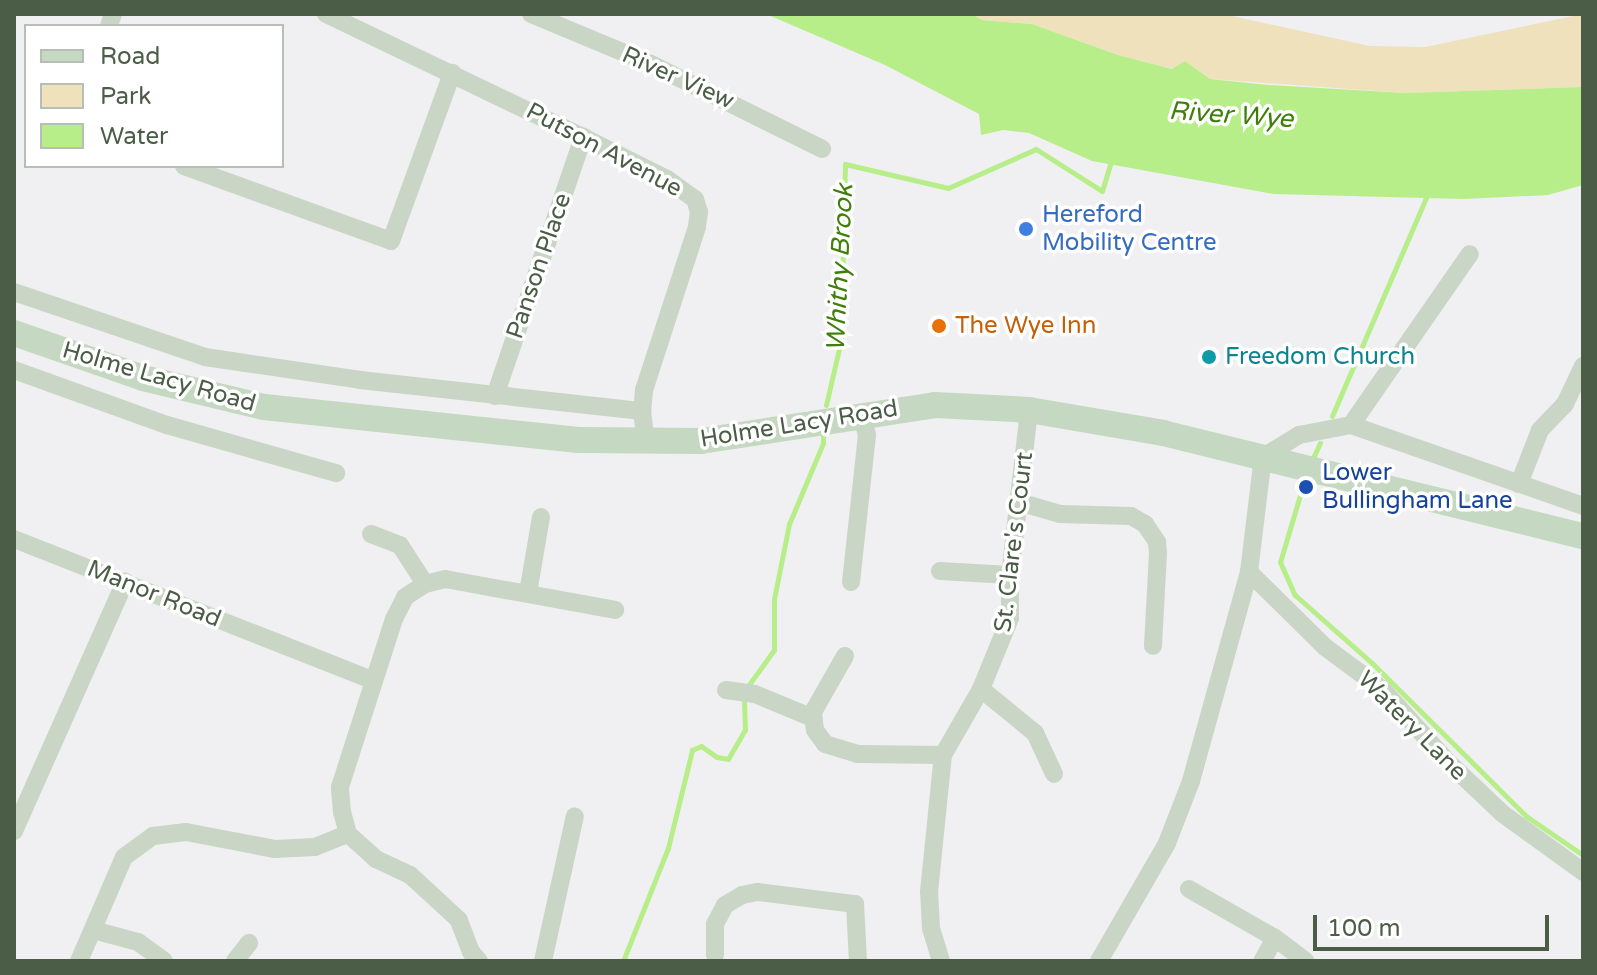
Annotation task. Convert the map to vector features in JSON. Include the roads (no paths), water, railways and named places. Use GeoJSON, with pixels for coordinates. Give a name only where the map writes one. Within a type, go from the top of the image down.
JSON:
{"type":"FeatureCollection","features":[{"type":"Feature","properties":{"kind":"street","name":"Putson Avenue"},"geometry":{"type":"LineString","coordinates":[[326,14],[355,19],[452,73],[683,189],[695,199],[699,212],[697,227],[644,390],[642,411],[646,442]]}},
{"type":"Feature","properties":{"kind":"street","name":"River View"},"geometry":{"type":"LineString","coordinates":[[531,14],[651,64],[822,149]]}},
{"type":"Feature","properties":{"kind":"street"},"geometry":{"type":"LineString","coordinates":[[190,168],[391,241],[452,73]]}},
{"type":"Feature","properties":{"kind":"street","name":"Panson Place"},"geometry":{"type":"LineString","coordinates":[[495,396],[583,137]]}},
{"type":"Feature","properties":{"kind":"street"},"geometry":{"type":"LineString","coordinates":[[1351,425],[1470,254]]}},
{"type":"Feature","properties":{"kind":"street"},"geometry":{"type":"LineString","coordinates":[[14,292],[205,357],[495,396],[642,411]]}},
{"type":"Feature","properties":{"kind":"street","name":"Holme Lacy Road"},"geometry":{"type":"LineString","coordinates":[[14,333],[143,378],[264,407],[578,440],[646,442],[749,435],[861,414],[935,405],[1029,410],[1163,433],[1583,536]]}},
{"type":"Feature","properties":{"kind":"street"},"geometry":{"type":"LineString","coordinates":[[1519,484],[1540,430],[1565,404],[1583,366]]}},
{"type":"Feature","properties":{"kind":"street","name":"Holme Lacy Road"},"geometry":{"type":"LineString","coordinates":[[14,370],[167,425],[336,473]]}},
{"type":"Feature","properties":{"kind":"street","name":"St. Clare's Court"},"geometry":{"type":"LineString","coordinates":[[943,755],[981,689],[1010,618],[1010,575],[1029,410]]}},
{"type":"Feature","properties":{"kind":"street"},"geometry":{"type":"LineString","coordinates":[[851,582],[867,435],[861,414]]}},
{"type":"Feature","properties":{"kind":"street"},"geometry":{"type":"LineString","coordinates":[[1099,961],[1180,813],[1249,572],[1263,457],[1299,435],[1351,425],[1583,506]]}},
{"type":"Feature","properties":{"kind":"street"},"geometry":{"type":"LineString","coordinates":[[1527,522],[1537,490]]}},
{"type":"Feature","properties":{"kind":"street"},"geometry":{"type":"LineString","coordinates":[[1019,502],[1060,514],[1131,516],[1145,524],[1157,542],[1158,553],[1153,646]]}},
{"type":"Feature","properties":{"kind":"street"},"geometry":{"type":"LineString","coordinates":[[528,593],[541,517]]}},
{"type":"Feature","properties":{"kind":"street"},"geometry":{"type":"LineString","coordinates":[[371,534],[400,545],[425,584]]}},
{"type":"Feature","properties":{"kind":"street","name":"Manor Road"},"geometry":{"type":"LineString","coordinates":[[14,539],[372,680]]}},
{"type":"Feature","properties":{"kind":"street"},"geometry":{"type":"LineString","coordinates":[[940,571],[1010,575]]}},
{"type":"Feature","properties":{"kind":"street","name":"Watery Lane"},"geometry":{"type":"LineString","coordinates":[[1249,572],[1325,647],[1382,689],[1448,762],[1503,814],[1583,872]]}},
{"type":"Feature","properties":{"kind":"street"},"geometry":{"type":"LineString","coordinates":[[479,961],[471,952],[459,920],[410,875],[376,859],[348,834],[340,787],[372,680],[405,597],[425,584],[445,579],[466,580],[615,610]]}},
{"type":"Feature","properties":{"kind":"street"},"geometry":{"type":"LineString","coordinates":[[14,831],[125,582]]}},
{"type":"Feature","properties":{"kind":"street"},"geometry":{"type":"LineString","coordinates":[[845,656],[821,694],[813,718],[815,730],[825,744],[843,752],[943,755],[929,892],[931,928],[941,961]]}},
{"type":"Feature","properties":{"kind":"street"},"geometry":{"type":"LineString","coordinates":[[981,689],[1035,733],[1054,774]]}},
{"type":"Feature","properties":{"kind":"street"},"geometry":{"type":"LineString","coordinates":[[726,690],[755,694],[813,718]]}},
{"type":"Feature","properties":{"kind":"street"},"geometry":{"type":"LineString","coordinates":[[543,961],[575,816]]}},
{"type":"Feature","properties":{"kind":"street"},"geometry":{"type":"LineString","coordinates":[[79,961],[124,857],[153,836],[186,832],[275,849],[315,847],[348,834]]}},
{"type":"Feature","properties":{"kind":"street"},"geometry":{"type":"LineString","coordinates":[[1189,889],[1275,938],[1305,961]]}},
{"type":"Feature","properties":{"kind":"street"},"geometry":{"type":"LineString","coordinates":[[715,955],[715,924],[725,905],[742,895],[758,892],[855,904],[858,961]]}},
{"type":"Feature","properties":{"kind":"street"},"geometry":{"type":"LineString","coordinates":[[93,930],[138,942],[164,961]]}},
{"type":"Feature","properties":{"kind":"street"},"geometry":{"type":"LineString","coordinates":[[1262,961],[1275,938]]}},
{"type":"Feature","properties":{"kind":"street"},"geometry":{"type":"LineString","coordinates":[[235,961],[249,943]]}},
{"type":"Feature","properties":{"kind":"water","name":"River Wye"},"geometry":{"type":"Polygon","coordinates":[[[766,14],[972,14],[982,20],[1032,24],[1118,55],[1172,69],[1185,61],[1210,79],[1268,85],[1405,93],[1583,87],[1583,185],[1548,195],[1463,199],[1274,194],[1092,161],[1029,133],[1003,130],[981,135],[979,114],[885,65],[766,14]]]}},
{"type":"Feature","properties":{"kind":"waterway","name":"Whithy Brook"},"geometry":{"type":"LineString","coordinates":[[826,405],[841,340],[845,164],[948,188],[1036,149],[1102,191],[1111,161]]}},
{"type":"Feature","properties":{"kind":"waterway"},"geometry":{"type":"LineString","coordinates":[[1332,416],[1428,193]]}},
{"type":"Feature","properties":{"kind":"waterway"},"geometry":{"type":"LineString","coordinates":[[745,690],[774,650],[774,599],[789,524],[823,443],[823,431]]}},
{"type":"Feature","properties":{"kind":"waterway"},"geometry":{"type":"LineString","coordinates":[[1312,460],[1320,443]]}},
{"type":"Feature","properties":{"kind":"waterway"},"geometry":{"type":"LineString","coordinates":[[1303,485],[1280,562],[1295,595],[1373,664],[1526,816],[1583,855]]}},
{"type":"Feature","properties":{"kind":"waterway"},"geometry":{"type":"LineString","coordinates":[[623,961],[668,848],[692,750],[701,746],[717,757],[728,759],[745,730],[744,697]]}},
{"type":"Feature","properties":{"kind":"place","name":"Hereford Mobility Centre"},"geometry":{"type":"Point","coordinates":[1026,229]}},
{"type":"Feature","properties":{"kind":"place","name":"The Wye Inn"},"geometry":{"type":"Point","coordinates":[939,326]}},
{"type":"Feature","properties":{"kind":"place","name":"Freedom Church"},"geometry":{"type":"Point","coordinates":[1209,357]}},
{"type":"Feature","properties":{"kind":"place","name":"Lower Bullingham Lane"},"geometry":{"type":"Point","coordinates":[1306,487]}}]}
